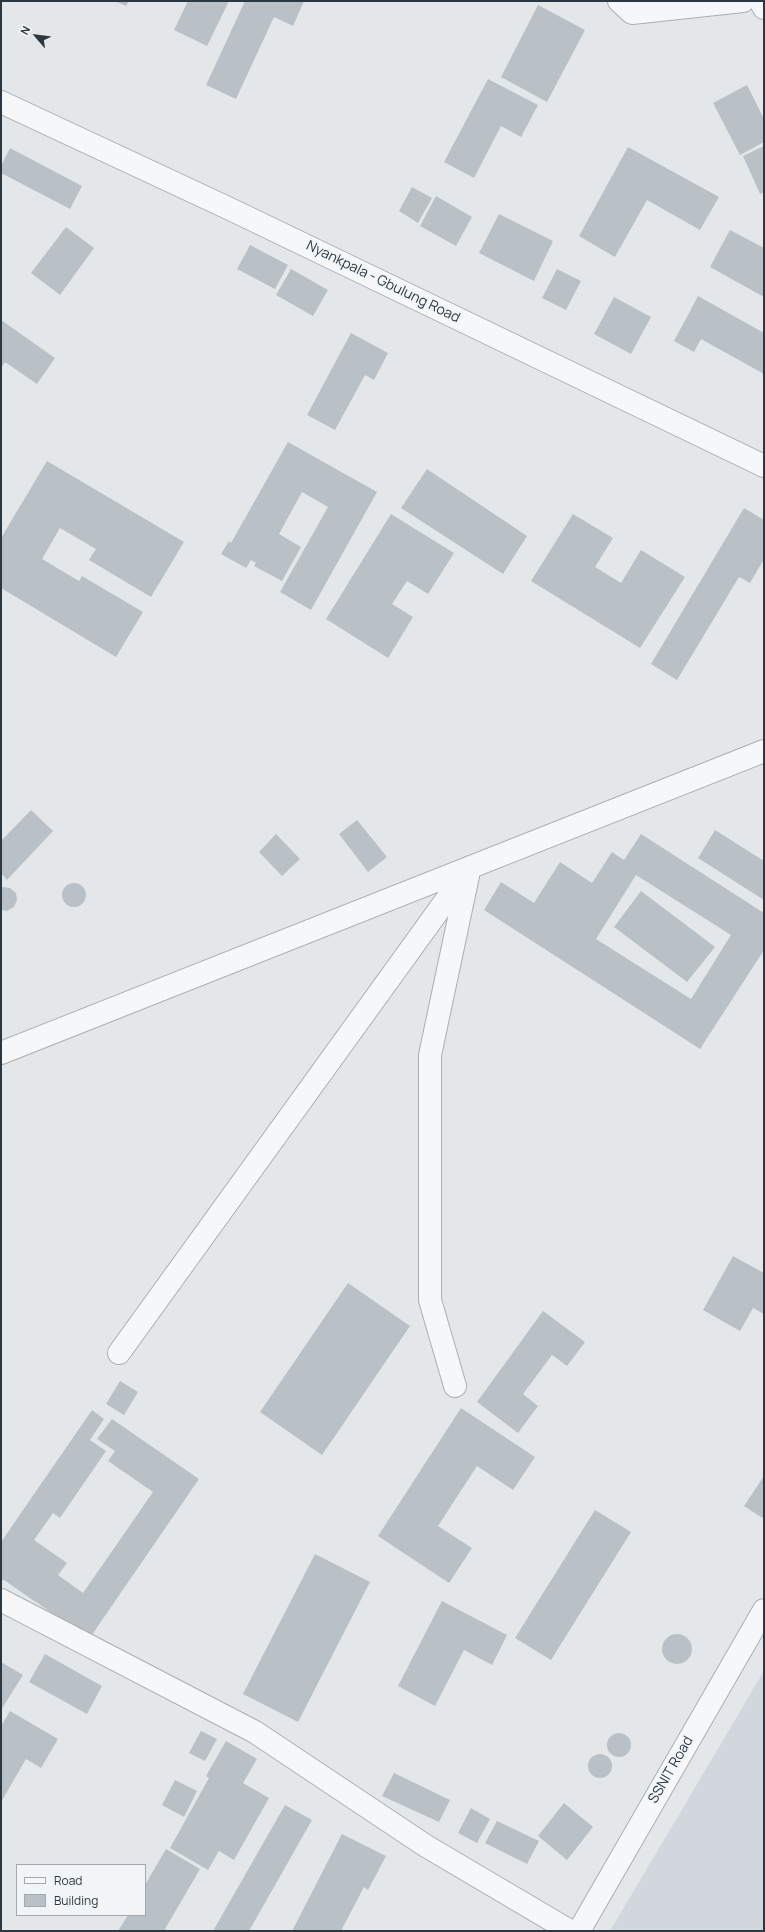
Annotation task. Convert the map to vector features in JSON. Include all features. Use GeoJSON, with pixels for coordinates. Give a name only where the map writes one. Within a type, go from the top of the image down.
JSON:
{"type":"FeatureCollection","features":[{"type":"Feature","properties":{"kind":"street"},"geometry":{"type":"LineString","coordinates":[[619,1],[632,13],[743,1]]}},
{"type":"Feature","properties":{"kind":"street"},"geometry":{"type":"LineString","coordinates":[[760,1],[764,8]]}},
{"type":"Feature","properties":{"kind":"street","name":"Nyankpala - Gbulung Road"},"geometry":{"type":"LineString","coordinates":[[1,102],[230,209],[764,466]]}},
{"type":"Feature","properties":{"kind":"street"},"geometry":{"type":"LineString","coordinates":[[1,1053],[764,751]]}},
{"type":"Feature","properties":{"kind":"street"},"geometry":{"type":"LineString","coordinates":[[119,1353],[470,867]]}},
{"type":"Feature","properties":{"kind":"street"},"geometry":{"type":"LineString","coordinates":[[455,1386],[430,1300],[430,1055],[470,867]]}},
{"type":"Feature","properties":{"kind":"street"},"geometry":{"type":"LineString","coordinates":[[1,1600],[255,1732],[426,1846],[570,1931]]}},
{"type":"Feature","properties":{"kind":"street","name":"SSNIT Road"},"geometry":{"type":"LineString","coordinates":[[579,1931],[764,1610]]}},
{"type":"Feature","properties":{"kind":"shaded area"},"geometry":{"type":"Polygon","coordinates":[[[764,1671],[764,1931],[610,1931],[764,1671]]]}},
{"type":"Feature","properties":{"kind":"building"},"geometry":{"type":"Polygon","coordinates":[[[115,1],[129,1],[126,6],[115,1]]]}},
{"type":"Feature","properties":{"kind":"building"},"geometry":{"type":"Polygon","coordinates":[[[188,1],[229,1],[207,46],[174,30],[188,1]]]}},
{"type":"Feature","properties":{"kind":"building"},"geometry":{"type":"Polygon","coordinates":[[[245,1],[304,1],[293,26],[274,17],[236,99],[206,85],[245,1]]]}},
{"type":"Feature","properties":{"kind":"building"},"geometry":{"type":"Polygon","coordinates":[[[538,5],[585,30],[547,102],[501,77],[538,5]]]}},
{"type":"Feature","properties":{"kind":"building"},"geometry":{"type":"Polygon","coordinates":[[[488,79],[538,105],[521,137],[501,126],[474,178],[444,162],[488,79]]]}},
{"type":"Feature","properties":{"kind":"building"},"geometry":{"type":"Polygon","coordinates":[[[747,85],[764,119],[764,142],[740,155],[713,103],[747,85]]]}},
{"type":"Feature","properties":{"kind":"building"},"geometry":{"type":"Polygon","coordinates":[[[764,146],[764,192],[760,194],[743,156],[764,146]]]}},
{"type":"Feature","properties":{"kind":"building"},"geometry":{"type":"Polygon","coordinates":[[[628,147],[719,197],[700,230],[647,200],[615,257],[579,236],[628,147]]]}},
{"type":"Feature","properties":{"kind":"building"},"geometry":{"type":"Polygon","coordinates":[[[10,148],[82,186],[70,209],[1,173],[1,166],[10,148]]]}},
{"type":"Feature","properties":{"kind":"building"},"geometry":{"type":"Polygon","coordinates":[[[412,187],[432,198],[418,223],[399,211],[412,187]]]}},
{"type":"Feature","properties":{"kind":"building"},"geometry":{"type":"Polygon","coordinates":[[[436,196],[472,217],[456,246],[420,226],[436,196]]]}},
{"type":"Feature","properties":{"kind":"building"},"geometry":{"type":"Polygon","coordinates":[[[499,214],[553,241],[534,281],[479,253],[499,214]]]}},
{"type":"Feature","properties":{"kind":"building"},"geometry":{"type":"Polygon","coordinates":[[[66,227],[94,248],[60,295],[31,273],[66,227]]]}},
{"type":"Feature","properties":{"kind":"building"},"geometry":{"type":"Polygon","coordinates":[[[730,230],[764,248],[764,297],[710,267],[730,230]]]}},
{"type":"Feature","properties":{"kind":"building"},"geometry":{"type":"Polygon","coordinates":[[[250,245],[288,265],[275,289],[237,269],[250,245]]]}},
{"type":"Feature","properties":{"kind":"building"},"geometry":{"type":"Polygon","coordinates":[[[291,269],[328,290],[313,316],[276,295],[291,269]]]}},
{"type":"Feature","properties":{"kind":"building"},"geometry":{"type":"Polygon","coordinates":[[[557,269],[581,281],[566,310],[542,298],[557,269]]]}},
{"type":"Feature","properties":{"kind":"building"},"geometry":{"type":"Polygon","coordinates":[[[698,296],[764,333],[764,374],[701,339],[694,352],[674,341],[698,296]]]}},
{"type":"Feature","properties":{"kind":"building"},"geometry":{"type":"Polygon","coordinates":[[[614,297],[651,317],[631,354],[594,334],[614,297]]]}},
{"type":"Feature","properties":{"kind":"building"},"geometry":{"type":"Polygon","coordinates":[[[1,320],[55,358],[37,384],[5,362],[1,368],[1,320]]]}},
{"type":"Feature","properties":{"kind":"building"},"geometry":{"type":"Polygon","coordinates":[[[351,333],[388,353],[374,380],[365,375],[335,430],[307,415],[351,333]]]}},
{"type":"Feature","properties":{"kind":"building"},"geometry":{"type":"Polygon","coordinates":[[[288,442],[377,492],[311,610],[280,592],[328,507],[302,492],[279,534],[301,547],[282,581],[254,566],[256,563],[251,560],[246,568],[221,554],[229,541],[231,543],[288,442]]]}},
{"type":"Feature","properties":{"kind":"building"},"geometry":{"type":"Polygon","coordinates":[[[47,461],[184,542],[151,597],[89,560],[96,549],[60,528],[42,559],[79,581],[82,576],[143,612],[116,657],[1,588],[1,538],[47,461]]]}},
{"type":"Feature","properties":{"kind":"building"},"geometry":{"type":"Polygon","coordinates":[[[427,469],[527,536],[503,574],[401,508],[427,469]]]}},
{"type":"Feature","properties":{"kind":"building"},"geometry":{"type":"Polygon","coordinates":[[[744,508],[764,520],[764,559],[750,583],[739,577],[677,680],[651,664],[744,508]]]}},
{"type":"Feature","properties":{"kind":"building"},"geometry":{"type":"Polygon","coordinates":[[[391,514],[454,553],[428,594],[407,581],[392,604],[413,617],[388,658],[326,619],[391,514]]]}},
{"type":"Feature","properties":{"kind":"building"},"geometry":{"type":"Polygon","coordinates":[[[573,514],[613,538],[595,567],[621,583],[641,550],[685,577],[640,648],[531,581],[573,514]]]}},
{"type":"Feature","properties":{"kind":"building"},"geometry":{"type":"Polygon","coordinates":[[[31,810],[53,831],[7,880],[1,873],[1,841],[31,810]]]}},
{"type":"Feature","properties":{"kind":"building"},"geometry":{"type":"Polygon","coordinates":[[[357,820],[387,857],[368,872],[339,834],[357,820]]]}},
{"type":"Feature","properties":{"kind":"building"},"geometry":{"type":"Polygon","coordinates":[[[715,830],[764,861],[764,900],[698,858],[715,830]]]}},
{"type":"Feature","properties":{"kind":"building"},"geometry":{"type":"Polygon","coordinates":[[[276,834],[300,859],[282,876],[259,852],[276,834]]]}},
{"type":"Feature","properties":{"kind":"building"},"geometry":{"type":"Polygon","coordinates":[[[641,834],[764,913],[764,950],[700,1049],[484,910],[501,882],[534,903],[560,862],[592,883],[612,852],[624,860],[641,834]],[[636,875],[596,939],[691,999],[731,935],[636,875]]]}},
{"type":"Feature","properties":{"kind":"building"},"geometry":{"type":"Polygon","coordinates":[[[74,883],[83,886],[86,895],[83,904],[74,907],[65,904],[62,895],[65,886],[74,883]]]}},
{"type":"Feature","properties":{"kind":"building"},"geometry":{"type":"Polygon","coordinates":[[[1,888],[10,888],[16,893],[17,900],[14,907],[7,911],[1,910],[1,888]]]}},
{"type":"Feature","properties":{"kind":"building"},"geometry":{"type":"Polygon","coordinates":[[[641,891],[715,947],[687,982],[614,927],[641,891]]]}},
{"type":"Feature","properties":{"kind":"building"},"geometry":{"type":"Polygon","coordinates":[[[733,1256],[764,1273],[764,1314],[753,1308],[740,1331],[703,1310],[733,1256]]]}},
{"type":"Feature","properties":{"kind":"building"},"geometry":{"type":"Polygon","coordinates":[[[348,1283],[410,1326],[322,1455],[260,1412],[348,1283]]]}},
{"type":"Feature","properties":{"kind":"building"},"geometry":{"type":"Polygon","coordinates":[[[543,1311],[585,1342],[567,1366],[552,1355],[523,1394],[538,1406],[518,1433],[477,1402],[543,1311]]]}},
{"type":"Feature","properties":{"kind":"building"},"geometry":{"type":"Polygon","coordinates":[[[120,1381],[138,1392],[124,1415],[106,1404],[120,1381]]]}},
{"type":"Feature","properties":{"kind":"building"},"geometry":{"type":"Polygon","coordinates":[[[461,1408],[535,1457],[513,1490],[477,1466],[438,1526],[472,1548],[449,1583],[378,1536],[461,1408]]]}},
{"type":"Feature","properties":{"kind":"building"},"geometry":{"type":"Polygon","coordinates":[[[92,1410],[104,1419],[90,1440],[106,1451],[60,1518],[53,1513],[34,1540],[67,1563],[58,1575],[83,1593],[153,1492],[108,1461],[115,1451],[97,1439],[112,1419],[199,1479],[87,1642],[69,1625],[4,1580],[1,1581],[1,1542],[92,1410]]]}},
{"type":"Feature","properties":{"kind":"building"},"geometry":{"type":"Polygon","coordinates":[[[764,1476],[764,1519],[744,1506],[764,1476]]]}},
{"type":"Feature","properties":{"kind":"building"},"geometry":{"type":"Polygon","coordinates":[[[595,1510],[631,1532],[551,1660],[515,1638],[595,1510]]]}},
{"type":"Feature","properties":{"kind":"building"},"geometry":{"type":"Polygon","coordinates":[[[315,1554],[370,1582],[298,1722],[243,1694],[315,1554]]]}},
{"type":"Feature","properties":{"kind":"building"},"geometry":{"type":"Polygon","coordinates":[[[442,1601],[507,1635],[492,1665],[464,1650],[435,1706],[398,1686],[442,1601]]]}},
{"type":"Feature","properties":{"kind":"building"},"geometry":{"type":"Polygon","coordinates":[[[677,1634],[683,1635],[691,1643],[691,1655],[683,1663],[677,1664],[671,1663],[663,1655],[662,1649],[663,1643],[671,1635],[677,1634]]]}},
{"type":"Feature","properties":{"kind":"building"},"geometry":{"type":"Polygon","coordinates":[[[45,1654],[102,1686],[87,1714],[29,1682],[45,1654]]]}},
{"type":"Feature","properties":{"kind":"building"},"geometry":{"type":"Polygon","coordinates":[[[1,1662],[23,1675],[1,1710],[1,1662]]]}},
{"type":"Feature","properties":{"kind":"building"},"geometry":{"type":"Polygon","coordinates":[[[10,1711],[58,1739],[41,1768],[26,1759],[1,1802],[1,1726],[10,1711]]]}},
{"type":"Feature","properties":{"kind":"building"},"geometry":{"type":"Polygon","coordinates":[[[201,1731],[217,1739],[205,1761],[189,1753],[201,1731]]]}},
{"type":"Feature","properties":{"kind":"building"},"geometry":{"type":"Polygon","coordinates":[[[619,1733],[628,1736],[631,1745],[628,1754],[619,1757],[610,1754],[607,1745],[610,1736],[619,1733]]]}},
{"type":"Feature","properties":{"kind":"building"},"geometry":{"type":"Polygon","coordinates":[[[226,1741],[257,1759],[243,1783],[269,1798],[234,1860],[219,1851],[208,1870],[170,1848],[209,1778],[206,1776],[226,1741]]]}},
{"type":"Feature","properties":{"kind":"building"},"geometry":{"type":"Polygon","coordinates":[[[600,1754],[609,1757],[612,1766],[609,1775],[600,1778],[591,1775],[588,1766],[591,1757],[600,1754]]]}},
{"type":"Feature","properties":{"kind":"building"},"geometry":{"type":"Polygon","coordinates":[[[394,1773],[450,1800],[439,1822],[382,1796],[394,1773]]]}},
{"type":"Feature","properties":{"kind":"building"},"geometry":{"type":"Polygon","coordinates":[[[175,1780],[197,1791],[184,1817],[162,1805],[175,1780]]]}},
{"type":"Feature","properties":{"kind":"building"},"geometry":{"type":"Polygon","coordinates":[[[564,1803],[593,1827],[567,1860],[538,1836],[564,1803]]]}},
{"type":"Feature","properties":{"kind":"building"},"geometry":{"type":"Polygon","coordinates":[[[285,1805],[312,1820],[249,1931],[213,1931],[285,1805]]]}},
{"type":"Feature","properties":{"kind":"building"},"geometry":{"type":"Polygon","coordinates":[[[471,1808],[490,1819],[477,1843],[458,1833],[471,1808]]]}},
{"type":"Feature","properties":{"kind":"building"},"geometry":{"type":"Polygon","coordinates":[[[497,1821],[539,1841],[527,1864],[485,1843],[497,1821]]]}},
{"type":"Feature","properties":{"kind":"building"},"geometry":{"type":"Polygon","coordinates":[[[342,1834],[386,1856],[368,1890],[364,1887],[341,1931],[292,1931],[342,1834]]]}},
{"type":"Feature","properties":{"kind":"building"},"geometry":{"type":"Polygon","coordinates":[[[166,1849],[200,1869],[165,1929],[169,1931],[118,1931],[127,1916],[146,1916],[146,1883],[166,1849]]]}}]}
